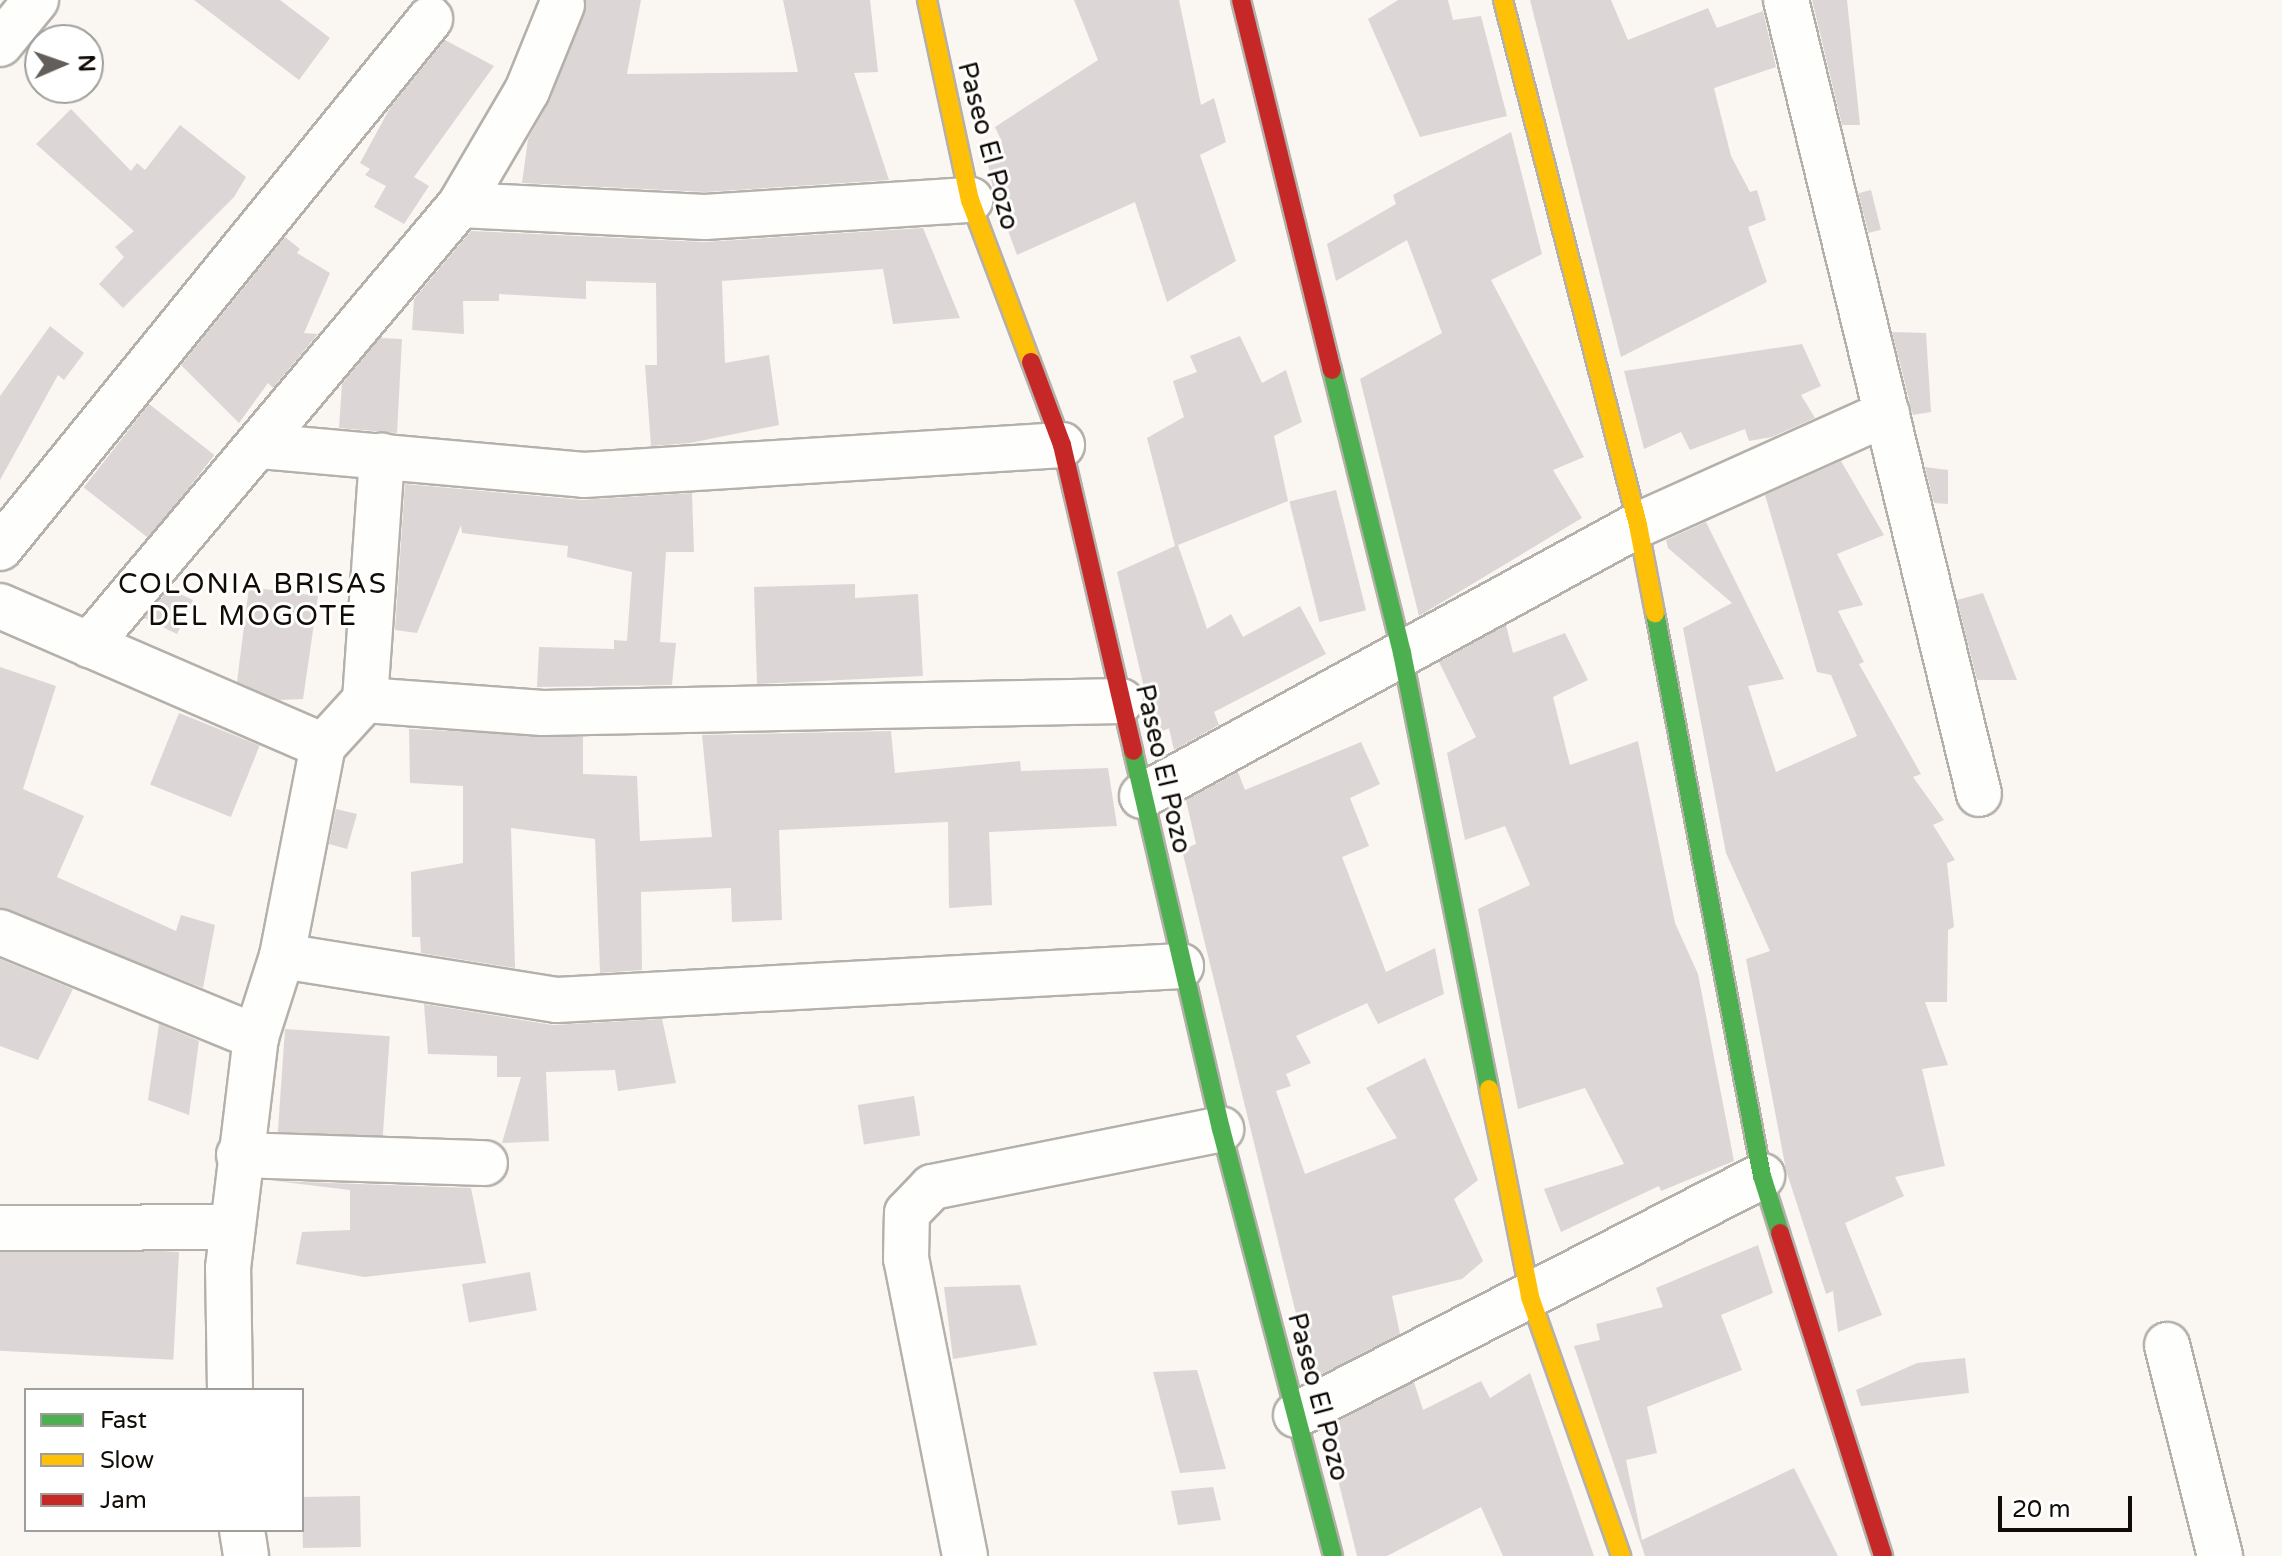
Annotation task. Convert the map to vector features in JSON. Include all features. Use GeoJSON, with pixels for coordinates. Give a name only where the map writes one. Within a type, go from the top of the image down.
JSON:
{"type":"FeatureCollection","features":[{"type":"Feature","properties":{"kind":"street"},"geometry":{"type":"LineString","coordinates":[[0,44],[36,0]]}},
{"type":"Feature","properties":{"kind":"street","name":"Paseo El Pozo"},"geometry":{"type":"LineString","coordinates":[[927,0],[970,200],[1062,445],[1181,966],[1333,1556]]}},
{"type":"Feature","properties":{"kind":"street"},"geometry":{"type":"LineString","coordinates":[[1241,0],[1402,653],[1530,1297],[1621,1556]]}},
{"type":"Feature","properties":{"kind":"street"},"geometry":{"type":"LineString","coordinates":[[1503,0],[1638,525],[1762,1176],[1883,1556]]}},
{"type":"Feature","properties":{"kind":"street"},"geometry":{"type":"LineString","coordinates":[[1786,0],[1979,794]]}},
{"type":"Feature","properties":{"kind":"street"},"geometry":{"type":"LineString","coordinates":[[89,645],[261,446],[460,205],[527,91],[562,5]]}},
{"type":"Feature","properties":{"kind":"street"},"geometry":{"type":"LineString","coordinates":[[0,548],[430,19]]}},
{"type":"Feature","properties":{"kind":"street"},"geometry":{"type":"LineString","coordinates":[[460,205],[705,217],[970,200]]}},
{"type":"Feature","properties":{"kind":"street"},"geometry":{"type":"LineString","coordinates":[[1142,796],[1638,525],[1887,413]]}},
{"type":"Feature","properties":{"kind":"street"},"geometry":{"type":"LineString","coordinates":[[261,446],[584,475],[1062,445]]}},
{"type":"Feature","properties":{"kind":"street"},"geometry":{"type":"LineString","coordinates":[[230,1388],[232,1227],[256,1037],[282,956],[323,746],[365,700],[382,456]]}},
{"type":"Feature","properties":{"kind":"street"},"geometry":{"type":"LineString","coordinates":[[0,606],[323,746]]}},
{"type":"Feature","properties":{"kind":"street"},"geometry":{"type":"LineString","coordinates":[[365,700],[543,713],[1121,701]]}},
{"type":"Feature","properties":{"kind":"street"},"geometry":{"type":"LineString","coordinates":[[0,932],[256,1037]]}},
{"type":"Feature","properties":{"kind":"street"},"geometry":{"type":"LineString","coordinates":[[282,956],[557,1000],[1181,966]]}},
{"type":"Feature","properties":{"kind":"street"},"geometry":{"type":"LineString","coordinates":[[965,1556],[906,1259],[907,1213],[932,1187],[1221,1129]]}},
{"type":"Feature","properties":{"kind":"street"},"geometry":{"type":"LineString","coordinates":[[239,1155],[485,1163]]}},
{"type":"Feature","properties":{"kind":"street"},"geometry":{"type":"LineString","coordinates":[[1296,1415],[1762,1176]]}},
{"type":"Feature","properties":{"kind":"street"},"geometry":{"type":"LineString","coordinates":[[0,1228],[232,1227]]}},
{"type":"Feature","properties":{"kind":"street"},"geometry":{"type":"LineString","coordinates":[[2167,1345],[2220,1556]]}},
{"type":"Feature","properties":{"kind":"street"},"geometry":{"type":"LineString","coordinates":[[242,1532],[246,1556]]}},
{"type":"Feature","properties":{"kind":"building"},"geometry":{"type":"Polygon","coordinates":[[[194,0],[280,0],[330,38],[299,80],[194,0]]]}},
{"type":"Feature","properties":{"kind":"building"},"geometry":{"type":"Polygon","coordinates":[[[586,0],[641,0],[627,74],[798,72],[783,0],[870,0],[878,72],[854,73],[889,180],[705,192],[522,183],[528,139],[550,100],[586,0]]]}},
{"type":"Feature","properties":{"kind":"building"},"geometry":{"type":"Polygon","coordinates":[[[1074,0],[1179,0],[1201,105],[1214,98],[1226,142],[1200,155],[1236,261],[1167,302],[1135,202],[1017,255],[994,193],[984,146],[1002,142],[995,127],[1098,60],[1074,0]]]}},
{"type":"Feature","properties":{"kind":"building"},"geometry":{"type":"Polygon","coordinates":[[[1398,0],[1448,0],[1453,20],[1481,16],[1507,116],[1420,137],[1368,19],[1398,0]]]}},
{"type":"Feature","properties":{"kind":"building"},"geometry":{"type":"Polygon","coordinates":[[[1530,0],[1611,0],[1628,40],[1708,8],[1717,28],[1763,11],[1776,67],[1714,88],[1731,156],[1750,192],[1757,190],[1766,220],[1748,227],[1767,282],[1621,357],[1530,0]]]}},
{"type":"Feature","properties":{"kind":"building"},"geometry":{"type":"Polygon","coordinates":[[[1812,0],[1847,0],[1860,125],[1842,125],[1812,0]]]}},
{"type":"Feature","properties":{"kind":"building"},"geometry":{"type":"Polygon","coordinates":[[[445,40],[494,66],[414,177],[429,186],[404,224],[374,207],[386,186],[365,175],[370,169],[360,163],[390,108],[445,40]]]}},
{"type":"Feature","properties":{"kind":"building"},"geometry":{"type":"Polygon","coordinates":[[[71,109],[131,171],[137,163],[145,170],[180,125],[246,177],[234,197],[123,308],[99,284],[124,257],[115,247],[134,231],[36,144],[71,109]]]}},
{"type":"Feature","properties":{"kind":"building"},"geometry":{"type":"Polygon","coordinates":[[[1511,132],[1542,254],[1491,280],[1584,457],[1553,470],[1582,518],[1419,616],[1360,379],[1442,333],[1407,240],[1336,281],[1327,244],[1396,204],[1393,195],[1511,132]]]}},
{"type":"Feature","properties":{"kind":"building"},"geometry":{"type":"Polygon","coordinates":[[[1871,190],[1881,230],[1868,233],[1858,193],[1871,190]]]}},
{"type":"Feature","properties":{"kind":"building"},"geometry":{"type":"Polygon","coordinates":[[[923,228],[960,318],[893,324],[883,269],[722,281],[725,363],[769,355],[779,425],[690,443],[651,446],[645,365],[657,365],[656,283],[586,281],[586,299],[499,294],[499,301],[463,301],[464,334],[412,330],[414,299],[471,231],[704,242],[923,228]]]}},
{"type":"Feature","properties":{"kind":"building"},"geometry":{"type":"Polygon","coordinates":[[[285,237],[300,249],[297,253],[330,273],[304,333],[318,334],[273,388],[268,383],[239,423],[181,365],[285,237]]]}},
{"type":"Feature","properties":{"kind":"building"},"geometry":{"type":"Polygon","coordinates":[[[50,326],[84,353],[64,380],[58,375],[0,480],[0,396],[50,326]]]}},
{"type":"Feature","properties":{"kind":"building"},"geometry":{"type":"Polygon","coordinates":[[[1892,332],[1926,333],[1931,412],[1913,415],[1892,332]]]}},
{"type":"Feature","properties":{"kind":"building"},"geometry":{"type":"Polygon","coordinates":[[[1240,336],[1262,383],[1286,370],[1302,422],[1274,436],[1288,501],[1178,545],[1207,629],[1231,614],[1243,637],[1300,606],[1326,654],[1214,712],[1219,725],[1174,750],[1169,728],[1155,735],[1117,572],[1175,546],[1147,438],[1184,417],[1173,381],[1197,372],[1190,356],[1240,336]]]}},
{"type":"Feature","properties":{"kind":"building"},"geometry":{"type":"Polygon","coordinates":[[[380,338],[402,339],[397,433],[339,428],[342,384],[380,338]]]}},
{"type":"Feature","properties":{"kind":"building"},"geometry":{"type":"Polygon","coordinates":[[[1802,344],[1821,386],[1801,395],[1815,418],[1772,437],[1749,441],[1745,429],[1690,450],[1681,432],[1644,449],[1624,371],[1802,344]]]}},
{"type":"Feature","properties":{"kind":"building"},"geometry":{"type":"Polygon","coordinates":[[[149,404],[214,455],[149,539],[84,488],[149,404]]]}},
{"type":"Feature","properties":{"kind":"building"},"geometry":{"type":"Polygon","coordinates":[[[1841,461],[1884,535],[1837,554],[1863,605],[1838,611],[1864,662],[1859,664],[1921,774],[1913,777],[1944,820],[1933,825],[1955,860],[1947,863],[1954,927],[1948,930],[1947,1002],[1925,1002],[1948,1065],[1922,1069],[1945,1166],[1895,1177],[1904,1196],[1845,1223],[1882,1315],[1838,1332],[1833,1291],[1826,1294],[1786,1170],[1746,959],[1770,951],[1726,853],[1683,628],[1732,603],[1668,548],[1666,540],[1706,522],[1784,679],[1748,686],[1776,772],[1857,736],[1831,675],[1817,672],[1765,495],[1841,461]]]}},
{"type":"Feature","properties":{"kind":"building"},"geometry":{"type":"Polygon","coordinates":[[[1925,467],[1948,470],[1948,504],[1934,503],[1925,467]]]}},
{"type":"Feature","properties":{"kind":"building"},"geometry":{"type":"Polygon","coordinates":[[[405,484],[582,500],[692,493],[694,552],[666,552],[660,642],[676,643],[672,685],[537,687],[539,647],[614,649],[614,640],[627,641],[632,572],[567,557],[568,546],[462,533],[461,525],[417,633],[395,630],[405,484]]]}},
{"type":"Feature","properties":{"kind":"building"},"geometry":{"type":"Polygon","coordinates":[[[1336,490],[1366,610],[1319,622],[1289,502],[1336,490]]]}},
{"type":"Feature","properties":{"kind":"building"},"geometry":{"type":"Polygon","coordinates":[[[855,584],[855,598],[918,594],[923,676],[757,684],[754,587],[855,584]]]}},
{"type":"Feature","properties":{"kind":"building"},"geometry":{"type":"Polygon","coordinates":[[[249,587],[318,596],[303,699],[279,700],[237,682],[249,587]]]}},
{"type":"Feature","properties":{"kind":"building"},"geometry":{"type":"Polygon","coordinates":[[[169,589],[193,600],[177,634],[144,618],[169,589]]]}},
{"type":"Feature","properties":{"kind":"building"},"geometry":{"type":"Polygon","coordinates":[[[1983,593],[2017,680],[1977,680],[1957,600],[1983,593]]]}},
{"type":"Feature","properties":{"kind":"building"},"geometry":{"type":"Polygon","coordinates":[[[1506,625],[1513,653],[1565,633],[1588,680],[1553,697],[1570,765],[1638,741],[1675,923],[1698,974],[1734,1161],[1661,1191],[1659,1186],[1561,1232],[1544,1189],[1624,1164],[1585,1088],[1518,1109],[1478,909],[1530,885],[1505,826],[1465,840],[1447,753],[1476,737],[1439,662],[1506,625]]]}},
{"type":"Feature","properties":{"kind":"building"},"geometry":{"type":"Polygon","coordinates":[[[0,667],[56,686],[23,789],[84,816],[57,877],[176,931],[181,915],[215,925],[203,988],[0,908],[0,667]]]}},
{"type":"Feature","properties":{"kind":"building"},"geometry":{"type":"Polygon","coordinates":[[[179,713],[260,746],[231,817],[150,784],[179,713]]]}},
{"type":"Feature","properties":{"kind":"building"},"geometry":{"type":"Polygon","coordinates":[[[409,729],[583,737],[583,774],[637,776],[640,841],[712,837],[702,735],[891,731],[895,773],[1020,761],[1021,771],[1108,768],[1117,826],[989,832],[992,905],[949,908],[948,822],[779,830],[782,920],[732,922],[731,888],[641,892],[642,970],[600,973],[595,839],[511,828],[515,968],[421,953],[420,937],[412,937],[411,872],[463,863],[463,786],[410,783],[409,729]]]}},
{"type":"Feature","properties":{"kind":"building"},"geometry":{"type":"Polygon","coordinates":[[[1361,742],[1380,784],[1350,798],[1369,846],[1342,857],[1386,972],[1435,948],[1444,994],[1378,1024],[1367,1003],[1296,1036],[1311,1063],[1286,1074],[1291,1086],[1276,1091],[1305,1174],[1397,1138],[1366,1088],[1425,1058],[1478,1180],[1454,1199],[1483,1261],[1462,1279],[1392,1296],[1400,1334],[1312,1379],[1182,850],[1196,844],[1186,800],[1238,772],[1245,790],[1361,742]]]}},
{"type":"Feature","properties":{"kind":"building"},"geometry":{"type":"Polygon","coordinates":[[[336,809],[357,814],[347,849],[329,844],[336,809]]]}},
{"type":"Feature","properties":{"kind":"building"},"geometry":{"type":"Polygon","coordinates":[[[0,959],[73,989],[38,1060],[0,1046],[0,959]]]}},
{"type":"Feature","properties":{"kind":"building"},"geometry":{"type":"Polygon","coordinates":[[[424,1004],[553,1025],[662,1019],[676,1083],[618,1091],[615,1070],[546,1072],[549,1141],[502,1143],[521,1077],[497,1077],[497,1056],[428,1054],[424,1004]]]}},
{"type":"Feature","properties":{"kind":"building"},"geometry":{"type":"Polygon","coordinates":[[[159,1024],[199,1041],[189,1115],[148,1100],[159,1024]]]}},
{"type":"Feature","properties":{"kind":"building"},"geometry":{"type":"Polygon","coordinates":[[[285,1029],[390,1036],[383,1139],[278,1132],[285,1029]]]}},
{"type":"Feature","properties":{"kind":"building"},"geometry":{"type":"Polygon","coordinates":[[[914,1096],[920,1136],[864,1144],[858,1105],[914,1096]]]}},
{"type":"Feature","properties":{"kind":"building"},"geometry":{"type":"Polygon","coordinates":[[[275,1181],[471,1188],[486,1263],[364,1277],[296,1264],[302,1232],[350,1230],[350,1190],[275,1181]]]}},
{"type":"Feature","properties":{"kind":"building"},"geometry":{"type":"Polygon","coordinates":[[[0,1243],[179,1252],[173,1360],[0,1351],[0,1243]]]}},
{"type":"Feature","properties":{"kind":"building"},"geometry":{"type":"Polygon","coordinates":[[[1758,1245],[1773,1293],[1721,1315],[1742,1370],[1647,1407],[1657,1453],[1626,1460],[1642,1540],[1794,1468],[1838,1556],[1645,1556],[1574,1346],[1600,1340],[1596,1324],[1663,1307],[1656,1288],[1758,1245]]]}},
{"type":"Feature","properties":{"kind":"building"},"geometry":{"type":"Polygon","coordinates":[[[530,1272],[537,1310],[469,1322],[462,1284],[530,1272]]]}},
{"type":"Feature","properties":{"kind":"building"},"geometry":{"type":"Polygon","coordinates":[[[1020,1285],[1037,1345],[953,1359],[944,1287],[1020,1285]]]}},
{"type":"Feature","properties":{"kind":"building"},"geometry":{"type":"Polygon","coordinates":[[[1965,1358],[1969,1393],[1861,1406],[1856,1390],[1917,1363],[1965,1358]]]}},
{"type":"Feature","properties":{"kind":"building"},"geometry":{"type":"Polygon","coordinates":[[[1197,1370],[1226,1469],[1180,1473],[1153,1372],[1197,1370]]]}},
{"type":"Feature","properties":{"kind":"building"},"geometry":{"type":"Polygon","coordinates":[[[1530,1373],[1594,1556],[1503,1556],[1481,1507],[1387,1556],[1357,1556],[1325,1428],[1414,1382],[1423,1410],[1481,1381],[1490,1398],[1530,1373]]]}},
{"type":"Feature","properties":{"kind":"building"},"geometry":{"type":"Polygon","coordinates":[[[1213,1487],[1221,1520],[1178,1525],[1171,1491],[1213,1487]]]}},
{"type":"Feature","properties":{"kind":"building"},"geometry":{"type":"Polygon","coordinates":[[[360,1496],[361,1547],[303,1548],[304,1497],[360,1496]]]}},
{"type":"Feature","properties":{"kind":"traffic: fast"},"geometry":{"type":"LineString","coordinates":[[1332,370],[1402,653],[1489,1089]]}},
{"type":"Feature","properties":{"kind":"traffic: fast"},"geometry":{"type":"LineString","coordinates":[[1655,613],[1762,1176],[1780,1233]]}},
{"type":"Feature","properties":{"kind":"traffic: fast"},"geometry":{"type":"LineString","coordinates":[[1133,751],[1221,1129],[1333,1556]]}},
{"type":"Feature","properties":{"kind":"traffic: slow"},"geometry":{"type":"LineString","coordinates":[[927,0],[970,200],[1031,362]]}},
{"type":"Feature","properties":{"kind":"traffic: slow"},"geometry":{"type":"LineString","coordinates":[[1503,0],[1638,525],[1655,613]]}},
{"type":"Feature","properties":{"kind":"traffic: slow"},"geometry":{"type":"LineString","coordinates":[[1489,1089],[1530,1297],[1621,1556]]}},
{"type":"Feature","properties":{"kind":"traffic: jam"},"geometry":{"type":"LineString","coordinates":[[1241,0],[1332,370]]}},
{"type":"Feature","properties":{"kind":"traffic: jam"},"geometry":{"type":"LineString","coordinates":[[1031,362],[1062,445],[1133,751]]}},
{"type":"Feature","properties":{"kind":"traffic: jam"},"geometry":{"type":"LineString","coordinates":[[1780,1233],[1883,1556]]}},
{"type":"Feature","properties":{"kind":"district","name":"COLONIA BRISAS DEL MOGOTE"},"geometry":{"type":"Point","coordinates":[253,600]}}]}
